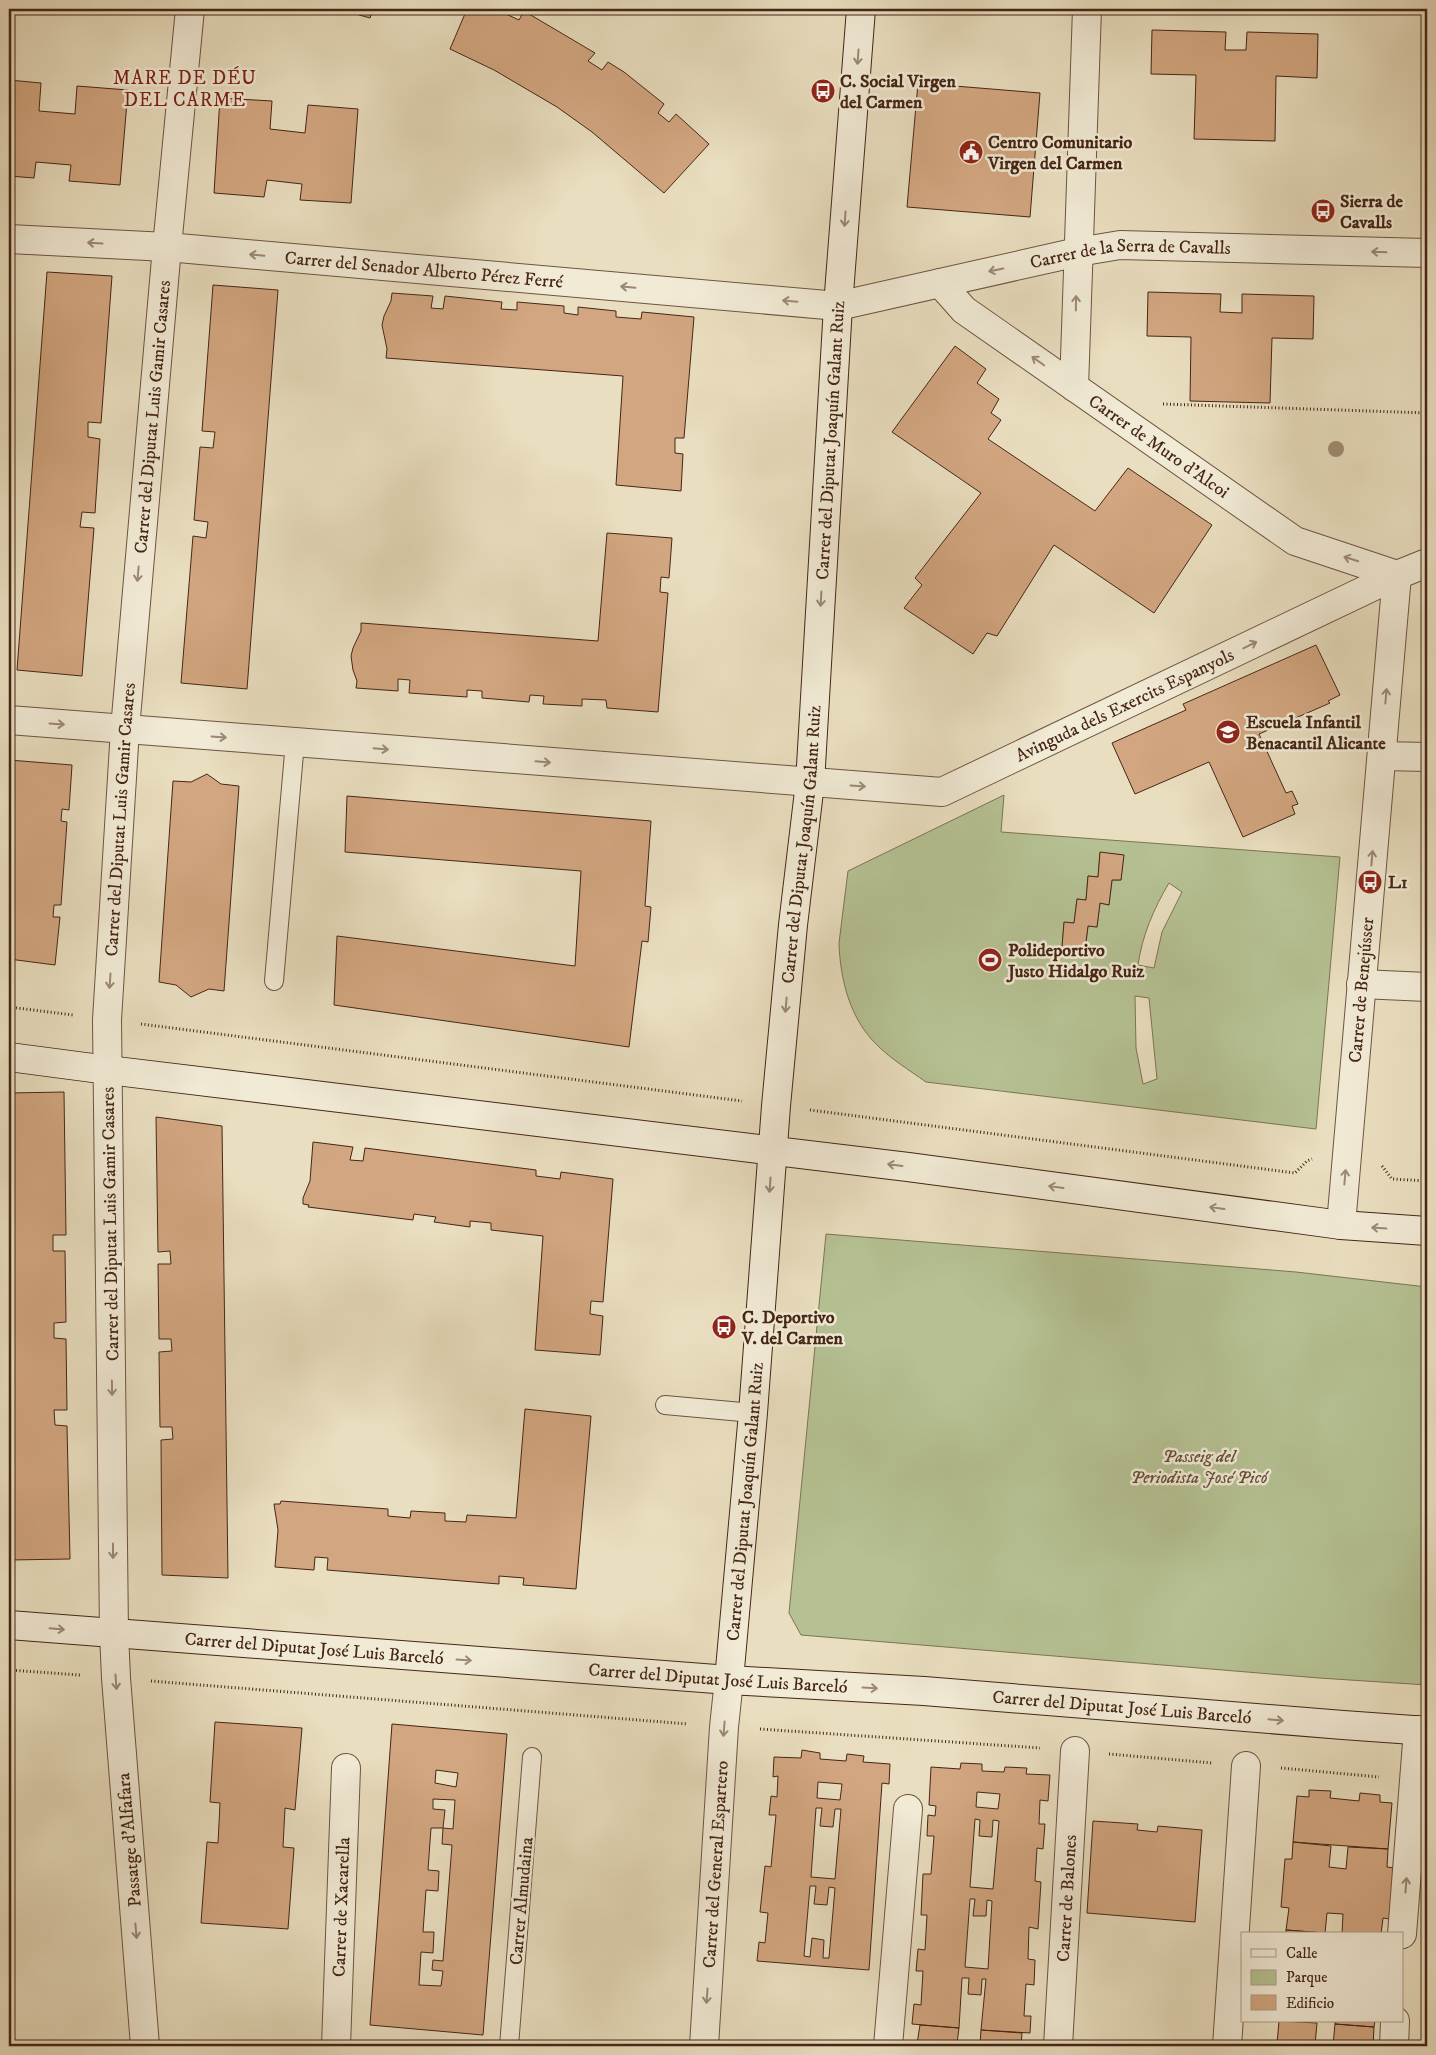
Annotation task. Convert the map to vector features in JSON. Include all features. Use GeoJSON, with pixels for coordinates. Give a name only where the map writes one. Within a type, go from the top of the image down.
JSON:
{"type":"FeatureCollection","features":[{"type":"Feature","properties":{"kind":"street","name":"Carrer del Diputat Luis Gamir Casares"},"geometry":{"type":"LineString","coordinates":[[114,1633],[107,1020],[125,729],[167,247],[190,9]]}},
{"type":"Feature","properties":{"kind":"street","name":"Carrer del Diputat Joaquín Galant Ruiz"},"geometry":{"type":"LineString","coordinates":[[729,1680],[753,1412],[776,1106],[792,934],[810,783],[838,306],[861,9]]}},
{"type":"Feature","properties":{"kind":"street"},"geometry":{"type":"LineString","coordinates":[[1074,387],[1086,9]]}},
{"type":"Feature","properties":{"kind":"street","name":"Carrer del Senador Alberto Pérez Ferré"},"geometry":{"type":"LineString","coordinates":[[9,239],[167,247],[838,306]]}},
{"type":"Feature","properties":{"kind":"street","name":"Carrer de la Serra de Cavalls"},"geometry":{"type":"LineString","coordinates":[[838,306],[1078,252],[1120,245],[1427,254]]}},
{"type":"Feature","properties":{"kind":"street","name":"Carrer de Muro d'Alcoi"},"geometry":{"type":"LineString","coordinates":[[940,283],[964,310],[1295,541],[1397,575]]}},
{"type":"Feature","properties":{"kind":"street","name":"Avinguda dels Exercits Espanyols"},"geometry":{"type":"LineString","coordinates":[[9,720],[942,792],[1397,575],[1427,563]]}},
{"type":"Feature","properties":{"kind":"street","name":"Carrer de Benejússer"},"geometry":{"type":"LineString","coordinates":[[1341,1225],[1397,575]]}},
{"type":"Feature","properties":{"kind":"street"},"geometry":{"type":"LineString","coordinates":[[1382,756],[1427,757]]}},
{"type":"Feature","properties":{"kind":"street"},"geometry":{"type":"LineString","coordinates":[[1361,984],[1427,987]]}},
{"type":"Feature","properties":{"kind":"street"},"geometry":{"type":"LineString","coordinates":[[9,1056],[108,1070],[773,1150],[1341,1225],[1427,1231]]}},
{"type":"Feature","properties":{"kind":"street","name":"Carrer del Diputat José Luis Barceló"},"geometry":{"type":"LineString","coordinates":[[9,1625],[729,1680],[924,1690],[1334,1725],[1422,1730]]}},
{"type":"Feature","properties":{"kind":"street","name":"Passatge d'Alfafara"},"geometry":{"type":"LineString","coordinates":[[114,1633],[117,1698],[146,2046]]}},
{"type":"Feature","properties":{"kind":"street","name":"Carrer del General Espartero"},"geometry":{"type":"LineString","coordinates":[[704,2046],[724,1727],[729,1680]]}},
{"type":"Feature","properties":{"kind":"street"},"geometry":{"type":"LineString","coordinates":[[1402,1932],[1420,1795],[1422,1730]]}},
{"type":"Feature","properties":{"kind":"street","name":"Carrer de Balones"},"geometry":{"type":"LineString","coordinates":[[1058,2046],[1075,1751]]}},
{"type":"Feature","properties":{"kind":"street"},"geometry":{"type":"LineString","coordinates":[[1227,2046],[1246,1766]]}},
{"type":"Feature","properties":{"kind":"street","name":"Carrer de Xacarella"},"geometry":{"type":"LineString","coordinates":[[336,2046],[346,1768]]}},
{"type":"Feature","properties":{"kind":"street"},"geometry":{"type":"LineString","coordinates":[[888,2046],[908,1809]]}},
{"type":"Feature","properties":{"kind":"street"},"geometry":{"type":"LineString","coordinates":[[1394,2046],[1396,2022]]}},
{"type":"Feature","properties":{"kind":"lane"},"geometry":{"type":"LineString","coordinates":[[274,981],[295,742]]}},
{"type":"Feature","properties":{"kind":"lane"},"geometry":{"type":"LineString","coordinates":[[665,1405],[753,1412]]}},
{"type":"Feature","properties":{"kind":"lane","name":"Carrer Almudaina"},"geometry":{"type":"LineString","coordinates":[[509,2046],[532,1757]]}},
{"type":"Feature","properties":{"kind":"path"},"geometry":{"type":"LineString","coordinates":[[1162,404],[1427,413]]}},
{"type":"Feature","properties":{"kind":"path"},"geometry":{"type":"LineString","coordinates":[[9,1006],[1295,1173],[1307,1161],[1318,1158],[1380,1164],[1392,1179],[1427,1181]]}},
{"type":"Feature","properties":{"kind":"green space","name":"Polideportivo Justo Hidalgo Ruiz"},"geometry":{"type":"Polygon","coordinates":[[[1004,795],[1001,832],[1340,857],[1316,1129],[926,1082],[894,1060],[877,1045],[860,1023],[848,998],[844,984],[839,943],[848,871],[1004,795]],[[1100,853],[1098,877],[1088,876],[1086,900],[1077,899],[1074,923],[1064,923],[1062,947],[1085,950],[1088,926],[1097,927],[1100,903],[1109,905],[1112,880],[1121,880],[1123,855],[1100,853]],[[1169,883],[1146,933],[1138,965],[1154,968],[1162,932],[1182,892],[1169,883]],[[1135,996],[1136,1048],[1143,1084],[1157,1079],[1149,998],[1135,996]]]}},
{"type":"Feature","properties":{"kind":"green space","name":"Passeig del Periodista José Picó"},"geometry":{"type":"Polygon","coordinates":[[[826,1234],[1296,1272],[1427,1287],[1427,1685],[1319,1678],[801,1635],[789,1613],[826,1234]]]}},
{"type":"Feature","properties":{"kind":"building"},"geometry":{"type":"Polygon","coordinates":[[[338,9],[373,9],[370,18],[338,9]]]}},
{"type":"Feature","properties":{"kind":"building"},"geometry":{"type":"Polygon","coordinates":[[[467,9],[509,9],[506,14],[519,20],[524,11],[595,53],[588,61],[602,70],[608,62],[624,72],[664,104],[658,113],[669,122],[676,114],[709,144],[664,193],[592,132],[557,107],[494,70],[450,49],[467,9]]]}},
{"type":"Feature","properties":{"kind":"building"},"geometry":{"type":"Polygon","coordinates":[[[1152,30],[1226,32],[1225,50],[1246,50],[1247,32],[1318,34],[1317,78],[1276,76],[1275,141],[1194,139],[1196,75],[1151,74],[1152,30]]]}},
{"type":"Feature","properties":{"kind":"building"},"geometry":{"type":"Polygon","coordinates":[[[9,80],[41,83],[39,111],[75,114],[77,86],[128,90],[120,185],[69,181],[71,165],[36,162],[34,178],[9,176],[9,80]]]}},
{"type":"Feature","properties":{"kind":"building"},"geometry":{"type":"Polygon","coordinates":[[[918,83],[1040,93],[1030,217],[907,207],[918,83]]]}},
{"type":"Feature","properties":{"kind":"building"},"geometry":{"type":"Polygon","coordinates":[[[220,98],[272,101],[270,129],[305,133],[308,105],[358,109],[351,203],[300,200],[302,184],[267,180],[264,197],[214,193],[220,98]]]}},
{"type":"Feature","properties":{"kind":"building"},"geometry":{"type":"Polygon","coordinates":[[[47,272],[112,276],[101,423],[88,422],[88,437],[100,439],[95,513],[82,512],[80,527],[94,528],[82,676],[17,670],[47,272]]]}},
{"type":"Feature","properties":{"kind":"building"},"geometry":{"type":"Polygon","coordinates":[[[213,285],[278,290],[247,689],[181,683],[193,536],[206,538],[208,522],[194,520],[200,447],[213,448],[215,432],[202,431],[213,285]]]}},
{"type":"Feature","properties":{"kind":"building"},"geometry":{"type":"Polygon","coordinates":[[[1148,292],[1221,294],[1220,312],[1242,313],[1242,294],[1314,296],[1313,339],[1272,338],[1270,403],[1190,401],[1191,337],[1147,336],[1148,292]]]}},
{"type":"Feature","properties":{"kind":"building"},"geometry":{"type":"Polygon","coordinates":[[[392,293],[433,296],[431,308],[443,309],[445,296],[502,302],[501,309],[517,310],[517,302],[564,306],[564,313],[578,315],[578,307],[616,311],[616,317],[641,319],[642,312],[694,317],[684,438],[675,438],[675,453],[683,454],[681,491],[616,485],[623,376],[386,358],[387,349],[382,325],[392,293]]]}},
{"type":"Feature","properties":{"kind":"building"},"geometry":{"type":"Polygon","coordinates":[[[955,346],[986,369],[977,383],[999,399],[991,413],[1001,420],[988,439],[1095,511],[1128,468],[1212,525],[1154,613],[1054,545],[997,636],[987,633],[973,654],[904,608],[922,585],[915,578],[981,493],[892,432],[955,346]]]}},
{"type":"Feature","properties":{"kind":"building"},"geometry":{"type":"Polygon","coordinates":[[[607,533],[672,538],[669,578],[661,577],[660,592],[668,593],[658,712],[607,708],[606,700],[582,699],[582,706],[543,704],[544,696],[530,695],[529,702],[482,698],[482,691],[467,690],[467,697],[409,693],[410,680],[398,679],[398,691],[356,688],[357,681],[351,656],[361,631],[361,623],[598,641],[607,533]]]}},
{"type":"Feature","properties":{"kind":"building"},"geometry":{"type":"Polygon","coordinates":[[[1316,645],[1340,695],[1328,701],[1330,703],[1259,734],[1286,793],[1292,791],[1298,804],[1292,806],[1295,814],[1243,837],[1209,762],[1135,794],[1112,743],[1186,710],[1183,704],[1316,645]]]}},
{"type":"Feature","properties":{"kind":"building"},"geometry":{"type":"Polygon","coordinates":[[[9,760],[72,765],[69,810],[62,809],[61,821],[67,822],[61,905],[54,905],[53,917],[60,917],[55,965],[9,959],[9,760]]]}},
{"type":"Feature","properties":{"kind":"building"},"geometry":{"type":"Polygon","coordinates":[[[207,774],[221,784],[239,786],[224,991],[209,989],[191,997],[176,985],[159,982],[173,781],[191,782],[207,774]]]}},
{"type":"Feature","properties":{"kind":"building"},"geometry":{"type":"Polygon","coordinates":[[[347,796],[651,821],[645,906],[651,907],[648,942],[642,941],[629,1047],[334,1005],[337,936],[575,966],[581,871],[345,852],[347,796]]]}},
{"type":"Feature","properties":{"kind":"building"},"geometry":{"type":"Polygon","coordinates":[[[1100,852],[1124,855],[1121,880],[1112,880],[1109,905],[1100,903],[1097,927],[1088,926],[1085,950],[1062,947],[1064,922],[1074,923],[1077,899],[1086,900],[1088,876],[1098,877],[1100,852]]]}},
{"type":"Feature","properties":{"kind":"building"},"geometry":{"type":"Polygon","coordinates":[[[64,1092],[66,1235],[53,1235],[53,1251],[65,1251],[66,1322],[54,1323],[54,1338],[66,1339],[67,1410],[54,1410],[55,1425],[67,1426],[70,1559],[9,1560],[9,1093],[64,1092]]]}},
{"type":"Feature","properties":{"kind":"building"},"geometry":{"type":"Polygon","coordinates":[[[156,1117],[222,1126],[228,1578],[162,1575],[161,1440],[173,1439],[172,1427],[160,1427],[159,1352],[172,1351],[171,1339],[159,1339],[158,1264],[171,1264],[170,1251],[158,1252],[156,1117]]]}},
{"type":"Feature","properties":{"kind":"building"},"geometry":{"type":"Polygon","coordinates":[[[313,1142],[353,1147],[350,1160],[363,1161],[365,1148],[536,1170],[536,1176],[560,1179],[561,1172],[613,1179],[603,1302],[591,1301],[590,1314],[603,1316],[600,1355],[535,1350],[543,1236],[491,1230],[491,1223],[470,1221],[470,1227],[434,1222],[436,1217],[414,1214],[413,1220],[308,1207],[309,1205],[303,1204],[303,1198],[310,1181],[313,1142]]]}},
{"type":"Feature","properties":{"kind":"building"},"geometry":{"type":"Polygon","coordinates":[[[525,1409],[591,1416],[576,1589],[523,1585],[524,1578],[499,1576],[499,1584],[327,1570],[328,1558],[315,1557],[314,1570],[275,1567],[278,1530],[274,1504],[280,1504],[281,1501],[388,1509],[388,1516],[410,1518],[411,1511],[445,1513],[445,1521],[466,1522],[467,1515],[516,1518],[525,1409]]]}},
{"type":"Feature","properties":{"kind":"building"},"geometry":{"type":"Polygon","coordinates":[[[215,1722],[302,1728],[295,1810],[285,1808],[283,1847],[294,1848],[288,1929],[201,1923],[207,1842],[218,1843],[220,1803],[210,1802],[215,1722]]]}},
{"type":"Feature","properties":{"kind":"building"},"geometry":{"type":"Polygon","coordinates":[[[392,1724],[507,1734],[483,2035],[370,2025],[392,1724]],[[436,1770],[435,1783],[456,1787],[458,1773],[436,1770]],[[433,1799],[433,1809],[445,1810],[443,1828],[453,1829],[455,1800],[433,1799]],[[431,1828],[428,1870],[439,1871],[438,1891],[426,1890],[423,1932],[434,1932],[433,1953],[421,1952],[419,1985],[441,1986],[443,1971],[432,1970],[433,1960],[443,1961],[452,1845],[442,1844],[443,1828],[431,1828]]]}},
{"type":"Feature","properties":{"kind":"building"},"geometry":{"type":"Polygon","coordinates":[[[802,1750],[820,1753],[820,1759],[846,1761],[847,1754],[864,1756],[863,1762],[890,1764],[889,1784],[882,1783],[869,1970],[757,1961],[759,1942],[765,1943],[768,1913],[760,1912],[765,1866],[771,1867],[776,1815],[769,1815],[771,1796],[777,1797],[778,1776],[773,1777],[774,1757],[801,1758],[802,1750]],[[818,1782],[817,1798],[840,1800],[842,1784],[818,1782]],[[816,1808],[811,1877],[835,1879],[841,1809],[835,1809],[833,1827],[820,1826],[822,1808],[816,1808]],[[810,1886],[804,1956],[810,1957],[812,1938],[824,1940],[823,1958],[829,1958],[835,1888],[829,1887],[827,1905],[814,1904],[816,1886],[810,1886]]]}},
{"type":"Feature","properties":{"kind":"building"},"geometry":{"type":"Polygon","coordinates":[[[961,1763],[982,1764],[982,1771],[1004,1772],[1005,1767],[1027,1768],[1026,1774],[1050,1775],[1048,1801],[1040,1800],[1039,1824],[1045,1824],[1043,1849],[1037,1848],[1035,1881],[1041,1882],[1038,1929],[1029,1927],[1028,1959],[1035,1960],[1034,1985],[1026,1984],[1024,2016],[1031,2016],[1030,2033],[981,2030],[986,1979],[982,1979],[981,1995],[968,1994],[969,1978],[962,1978],[959,2028],[912,2024],[914,2004],[921,2005],[923,1971],[916,1971],[918,1949],[925,1950],[927,1915],[921,1915],[923,1874],[931,1874],[934,1836],[927,1836],[928,1815],[935,1816],[936,1806],[929,1805],[931,1767],[960,1769],[961,1763]],[[977,1792],[976,1807],[998,1809],[1000,1794],[977,1792]],[[975,1819],[970,1887],[993,1889],[999,1821],[993,1820],[992,1837],[979,1836],[980,1820],[975,1819]],[[970,1899],[965,1967],[988,1969],[992,1901],[987,1900],[986,1916],[973,1916],[975,1899],[970,1899]]]}},
{"type":"Feature","properties":{"kind":"building"},"geometry":{"type":"Polygon","coordinates":[[[1309,1790],[1331,1791],[1330,1798],[1359,1801],[1360,1793],[1380,1795],[1380,1802],[1392,1803],[1388,1849],[1293,1842],[1297,1796],[1309,1797],[1309,1790]]]}},
{"type":"Feature","properties":{"kind":"building"},"geometry":{"type":"Polygon","coordinates":[[[1093,1821],[1138,1824],[1137,1830],[1157,1832],[1158,1826],[1202,1830],[1195,1922],[1087,1913],[1093,1821]]]}},
{"type":"Feature","properties":{"kind":"building"},"geometry":{"type":"Polygon","coordinates":[[[1293,1842],[1331,1846],[1329,1867],[1346,1869],[1348,1847],[1388,1849],[1387,1867],[1394,1868],[1390,1919],[1383,1918],[1381,1932],[1342,1932],[1343,1914],[1327,1913],[1325,1932],[1286,1930],[1289,1908],[1281,1907],[1285,1859],[1292,1859],[1293,1842]]]}},
{"type":"Feature","properties":{"kind":"building"},"geometry":{"type":"Polygon","coordinates":[[[1286,1930],[1312,1932],[1286,1932],[1286,1930]]]}},
{"type":"Feature","properties":{"kind":"building"},"geometry":{"type":"Polygon","coordinates":[[[1279,2022],[1298,2022],[1317,2023],[1315,2045],[1331,2046],[1270,2046],[1270,2044],[1277,2044],[1279,2022]]]}},
{"type":"Feature","properties":{"kind":"building"},"geometry":{"type":"Polygon","coordinates":[[[1335,2022],[1375,2022],[1374,2027],[1335,2024],[1335,2022]]]}},
{"type":"Feature","properties":{"kind":"building"},"geometry":{"type":"Polygon","coordinates":[[[1335,2024],[1374,2027],[1373,2046],[1333,2046],[1335,2024]]]}},
{"type":"Feature","properties":{"kind":"building"},"geometry":{"type":"Polygon","coordinates":[[[920,2025],[959,2028],[957,2043],[980,2045],[981,2030],[1022,2033],[1021,2046],[910,2046],[910,2042],[917,2044],[920,2025]]]}},
{"type":"Feature","properties":{"kind":"place","name":"C. Social Virgen del Carmen"},"geometry":{"type":"Point","coordinates":[823,91]}},
{"type":"Feature","properties":{"kind":"place","name":"Centro Comunitario Virgen del Carmen"},"geometry":{"type":"Point","coordinates":[971,152]}},
{"type":"Feature","properties":{"kind":"place","name":"Sierra de Cavalls"},"geometry":{"type":"Point","coordinates":[1323,211]}},
{"type":"Feature","properties":{"kind":"place","name":"Escuela Infantil Benacantil Alicante"},"geometry":{"type":"Point","coordinates":[1228,732]}},
{"type":"Feature","properties":{"kind":"place","name":"L1"},"geometry":{"type":"Point","coordinates":[1370,882]}},
{"type":"Feature","properties":{"kind":"place","name":"Polideportivo Justo Hidalgo Ruiz"},"geometry":{"type":"Point","coordinates":[990,960]}},
{"type":"Feature","properties":{"kind":"place","name":"C. Deportivo V. del Carmen"},"geometry":{"type":"Point","coordinates":[724,1327]}},
{"type":"Feature","properties":{"kind":"district","name":"MARE DE DÉU DEL CARME"},"geometry":{"type":"Point","coordinates":[185,88]}}]}
